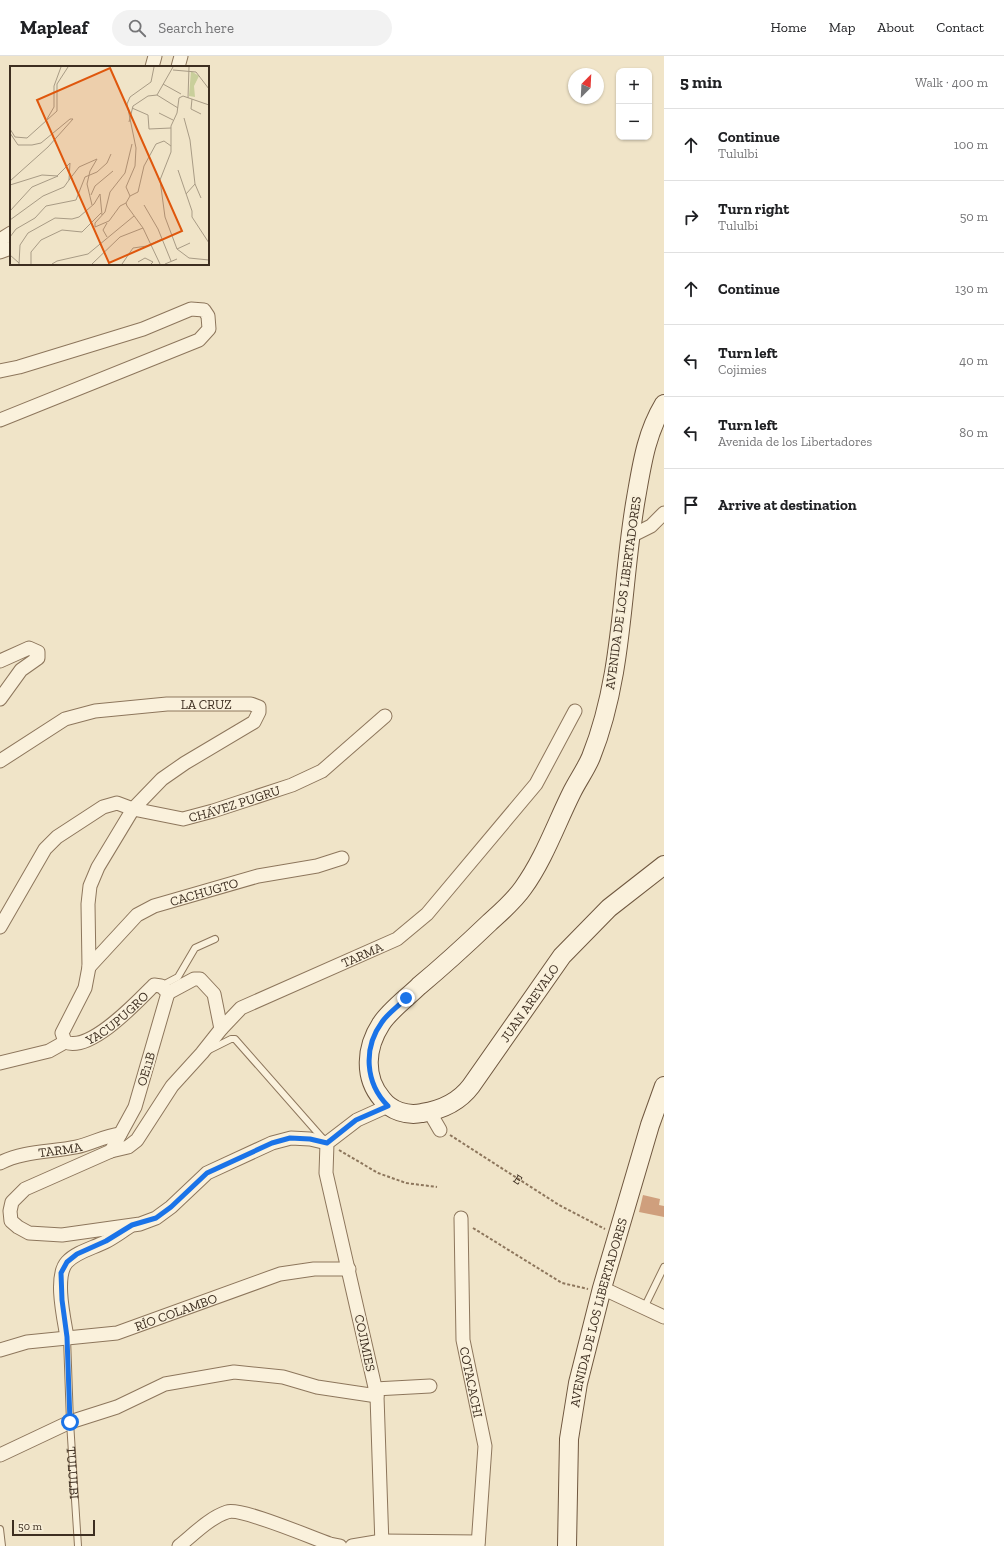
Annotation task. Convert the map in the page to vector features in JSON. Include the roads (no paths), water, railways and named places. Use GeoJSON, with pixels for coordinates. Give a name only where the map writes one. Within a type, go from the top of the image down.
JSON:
{"type":"FeatureCollection","features":[{"type":"Feature","properties":{"kind":"street"},"geometry":{"type":"LineString","coordinates":[[152,66],[155,56]]}},
{"type":"Feature","properties":{"kind":"street"},"geometry":{"type":"LineString","coordinates":[[178,66],[181,56]]}},
{"type":"Feature","properties":{"kind":"street"},"geometry":{"type":"LineString","coordinates":[[0,240],[10,234]]}},
{"type":"Feature","properties":{"kind":"street"},"geometry":{"type":"LineString","coordinates":[[0,252],[10,248]]}},
{"type":"Feature","properties":{"kind":"street"},"geometry":{"type":"LineString","coordinates":[[0,371],[19,367],[143,329],[191,309],[204,310],[208,316],[209,329],[199,340],[0,420]]}},
{"type":"Feature","properties":{"kind":"street","name":"AVENIDA DE LOS LIBERTADORES"},"geometry":{"type":"LineString","coordinates":[[388,1106],[375,1090],[370,1078],[368,1066],[371,1046],[382,1022],[496,917],[522,890],[541,859],[572,791],[590,760],[603,720],[617,655],[629,537],[647,440],[664,404]]}},
{"type":"Feature","properties":{"kind":"street"},"geometry":{"type":"LineString","coordinates":[[629,537],[651,526],[664,513]]}},
{"type":"Feature","properties":{"kind":"street"},"geometry":{"type":"LineString","coordinates":[[0,661],[29,648],[38,652],[38,658],[21,670],[0,699]]}},
{"type":"Feature","properties":{"kind":"street","name":"LA CRUZ"},"geometry":{"type":"LineString","coordinates":[[0,761],[65,719],[95,711],[167,704],[251,704],[259,707],[259,712],[254,722],[185,763],[162,779],[133,809]]}},
{"type":"Feature","properties":{"kind":"street","name":"TARMA"},"geometry":{"type":"LineString","coordinates":[[132,1225],[62,1235],[29,1233],[18,1227],[11,1220],[10,1211],[12,1202],[26,1189],[111,1151],[128,1147],[137,1140],[172,1086],[241,1008],[397,939],[427,914],[536,784],[575,711]]}},
{"type":"Feature","properties":{"kind":"street","name":"CHÁVEZ PUGRU"},"geometry":{"type":"LineString","coordinates":[[0,927],[45,849],[57,837],[103,807],[117,803],[133,809],[183,819],[292,785],[322,771],[385,716]]}},
{"type":"Feature","properties":{"kind":"street"},"geometry":{"type":"LineString","coordinates":[[65,1042],[62,1033],[85,988],[89,967],[88,904],[90,886],[98,867],[133,809]]}},
{"type":"Feature","properties":{"kind":"street","name":"CACHUGTO"},"geometry":{"type":"LineString","coordinates":[[89,967],[137,915],[154,906],[258,876],[317,866],[342,858]]}},
{"type":"Feature","properties":{"kind":"street","name":"JUAN AREVALO"},"geometry":{"type":"LineString","coordinates":[[388,1106],[410,1114],[430,1112],[450,1105],[467,1091],[562,956],[609,908],[664,865]]}},
{"type":"Feature","properties":{"kind":"street","name":"YACUPUGRO"},"geometry":{"type":"LineString","coordinates":[[0,1063],[49,1051],[65,1042],[71,1045],[78,1044],[99,1034],[154,985],[165,989],[194,979],[200,979],[214,994],[221,1029]]}},
{"type":"Feature","properties":{"kind":"street","name":"OE11B"},"geometry":{"type":"LineString","coordinates":[[111,1151],[135,1107],[165,989]]}},
{"type":"Feature","properties":{"kind":"street","name":"AVENIDA DE LOS LIBERTADORES"},"geometry":{"type":"LineString","coordinates":[[568,1546],[569,1439],[578,1383],[617,1235],[650,1125],[664,1086]]}},
{"type":"Feature","properties":{"kind":"street"},"geometry":{"type":"LineString","coordinates":[[132,1225],[156,1218],[171,1207],[207,1173],[272,1143],[297,1138],[327,1143],[356,1120],[388,1106]]}},
{"type":"Feature","properties":{"kind":"street"},"geometry":{"type":"LineString","coordinates":[[430,1112],[440,1130]]}},
{"type":"Feature","properties":{"kind":"street","name":"TARMA"},"geometry":{"type":"LineString","coordinates":[[0,1163],[12,1158],[76,1147],[106,1136],[120,1134]]}},
{"type":"Feature","properties":{"kind":"street","name":"COJIMIES"},"geometry":{"type":"LineString","coordinates":[[327,1143],[326,1173],[376,1392],[382,1543]]}},
{"type":"Feature","properties":{"kind":"street","name":"COTACACHI"},"geometry":{"type":"LineString","coordinates":[[466,1222],[463,1340],[485,1446],[478,1544]]}},
{"type":"Feature","properties":{"kind":"street","name":"TULULBI"},"geometry":{"type":"LineString","coordinates":[[67,1337],[62,1300],[61,1273],[67,1262],[77,1254],[106,1241],[132,1225]]}},
{"type":"Feature","properties":{"kind":"street","name":"RÍO COLAMBO"},"geometry":{"type":"LineString","coordinates":[[0,1350],[27,1342],[118,1333],[280,1274],[314,1269],[349,1269]]}},
{"type":"Feature","properties":{"kind":"street"},"geometry":{"type":"LineString","coordinates":[[602,1288],[664,1317]]}},
{"type":"Feature","properties":{"kind":"street"},"geometry":{"type":"LineString","coordinates":[[0,1455],[70,1422],[117,1407],[166,1384],[234,1372],[283,1377],[317,1387],[376,1392],[430,1386]]}},
{"type":"Feature","properties":{"kind":"street"},"geometry":{"type":"LineString","coordinates":[[179,1546],[210,1521],[228,1511],[247,1514],[330,1544],[340,1546]]}},
{"type":"Feature","properties":{"kind":"street"},"geometry":{"type":"LineString","coordinates":[[352,1546],[382,1543],[478,1544]]}},
{"type":"Feature","properties":{"kind":"lane"},"geometry":{"type":"LineString","coordinates":[[165,989],[178,977],[195,948],[215,939]]}},
{"type":"Feature","properties":{"kind":"lane"},"geometry":{"type":"LineString","coordinates":[[202,1053],[231,1039],[235,1039],[327,1143]]}},
{"type":"Feature","properties":{"kind":"lane"},"geometry":{"type":"LineString","coordinates":[[644,1308],[664,1266]]}},
{"type":"Feature","properties":{"kind":"lane","name":"TULULBI"},"geometry":{"type":"LineString","coordinates":[[67,1337],[70,1422],[78,1546]]}},
{"type":"Feature","properties":{"kind":"lane"},"geometry":{"type":"LineString","coordinates":[[0,1529],[2,1546]]}}]}
